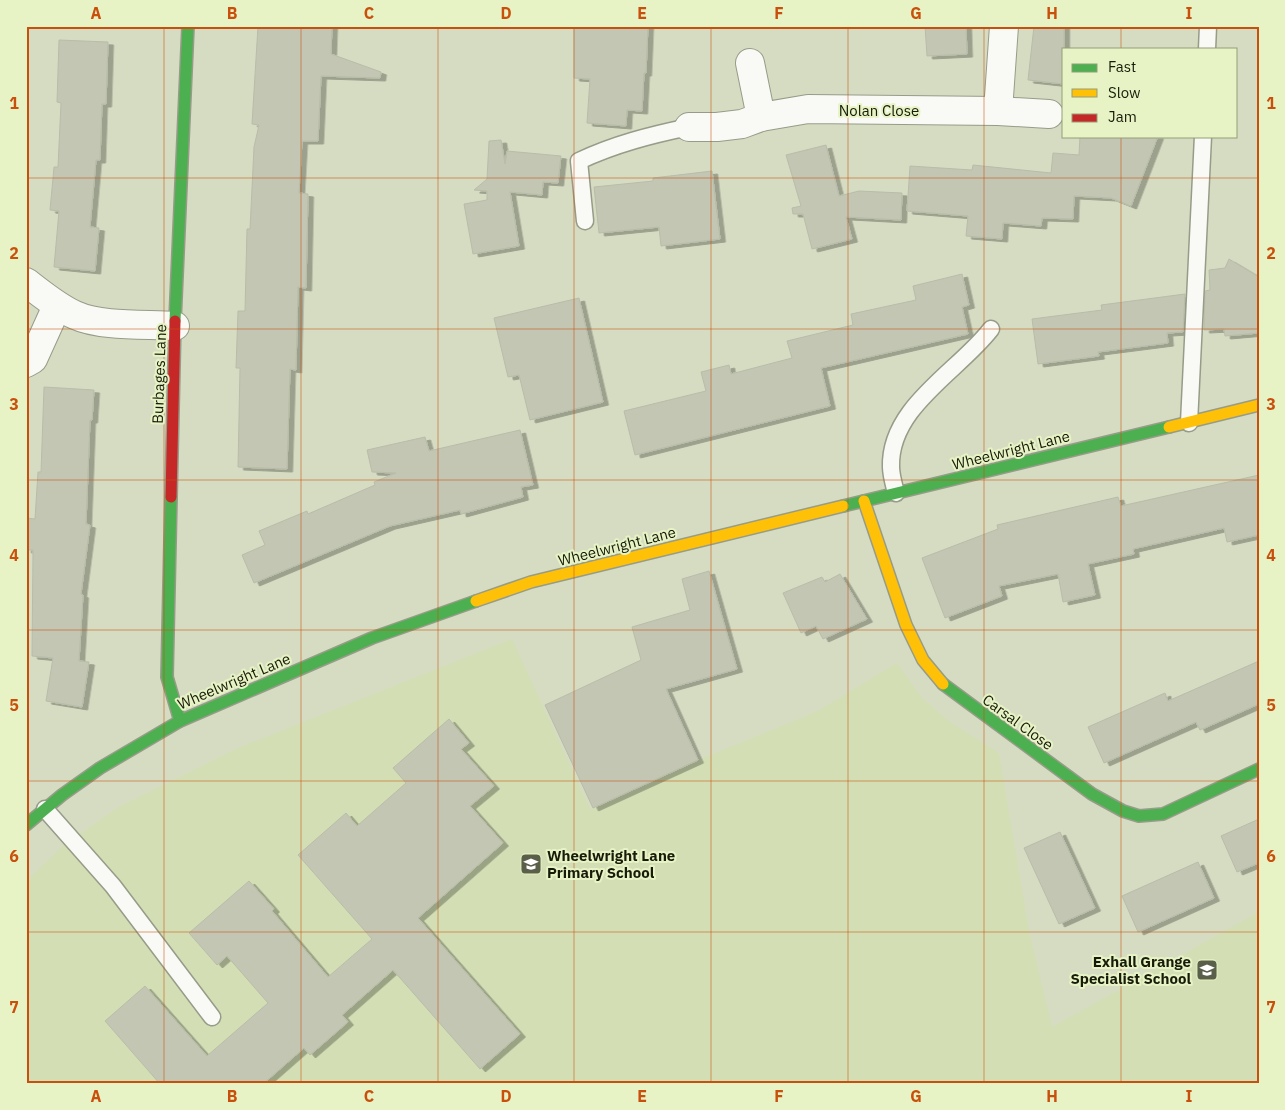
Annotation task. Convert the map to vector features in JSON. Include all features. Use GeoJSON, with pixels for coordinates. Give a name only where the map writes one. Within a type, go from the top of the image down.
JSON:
{"type":"FeatureCollection","features":[{"type":"Feature","properties":{"kind":"street","name":"Burbages Lane"},"geometry":{"type":"LineString","coordinates":[[180,721],[167,677],[175,326],[188,26]]}},
{"type":"Feature","properties":{"kind":"street"},"geometry":{"type":"LineString","coordinates":[[998,111],[1004,26]]}},
{"type":"Feature","properties":{"kind":"street"},"geometry":{"type":"LineString","coordinates":[[750,63],[761,117]]}},
{"type":"Feature","properties":{"kind":"street","name":"Nolan Close"},"geometry":{"type":"LineString","coordinates":[[690,127],[717,128],[742,124],[761,117],[808,109],[998,111],[1049,114]]}},
{"type":"Feature","properties":{"kind":"street"},"geometry":{"type":"LineString","coordinates":[[26,282],[57,306],[77,316],[103,322],[175,326]]}},
{"type":"Feature","properties":{"kind":"street"},"geometry":{"type":"LineString","coordinates":[[26,363],[33,359],[57,306]]}},
{"type":"Feature","properties":{"kind":"street","name":"Wheelwright Lane"},"geometry":{"type":"LineString","coordinates":[[26,825],[112,759],[180,721],[372,638],[531,582],[1259,405]]}},
{"type":"Feature","properties":{"kind":"street","name":"Carsal Close"},"geometry":{"type":"LineString","coordinates":[[864,501],[906,625],[922,660],[947,688],[1092,794],[1123,811],[1139,816],[1163,814],[1259,769]]}},
{"type":"Feature","properties":{"kind":"lane"},"geometry":{"type":"LineString","coordinates":[[1207,48],[1208,26]]}},
{"type":"Feature","properties":{"kind":"lane"},"geometry":{"type":"LineString","coordinates":[[585,222],[579,161],[608,148],[647,136],[690,127]]}},
{"type":"Feature","properties":{"kind":"lane"},"geometry":{"type":"LineString","coordinates":[[1189,423],[1203,138]]}},
{"type":"Feature","properties":{"kind":"lane"},"geometry":{"type":"LineString","coordinates":[[896,494],[891,466],[896,436],[916,404],[977,347],[991,329]]}},
{"type":"Feature","properties":{"kind":"lane"},"geometry":{"type":"LineString","coordinates":[[45,809],[113,886],[212,1017]]}},
{"type":"Feature","properties":{"kind":"shaded area","name":"Wheelwright Lane Primary School"},"geometry":{"type":"Polygon","coordinates":[[[512,639],[590,809],[698,760],[816,712],[897,663],[921,697],[950,722],[999,753],[1029,931],[1052,1027],[1259,912],[1259,1084],[26,1084],[26,881],[63,846],[117,808],[238,748],[512,639]]]}},
{"type":"Feature","properties":{"kind":"building"},"geometry":{"type":"Polygon","coordinates":[[[258,26],[332,26],[331,54],[381,72],[380,78],[321,76],[318,141],[302,141],[299,193],[308,194],[306,288],[298,287],[296,370],[290,369],[287,469],[238,467],[240,368],[236,368],[238,311],[245,311],[247,229],[250,229],[254,147],[259,125],[252,124],[258,26]]]}},
{"type":"Feature","properties":{"kind":"building"},"geometry":{"type":"Polygon","coordinates":[[[574,26],[648,26],[642,111],[627,110],[626,126],[587,123],[590,79],[574,78],[574,26]]]}},
{"type":"Feature","properties":{"kind":"building"},"geometry":{"type":"Polygon","coordinates":[[[925,26],[966,26],[967,54],[927,56],[925,26]]]}},
{"type":"Feature","properties":{"kind":"building"},"geometry":{"type":"Polygon","coordinates":[[[1034,26],[1064,26],[1062,84],[1028,80],[1034,26]]]}},
{"type":"Feature","properties":{"kind":"building"},"geometry":{"type":"Polygon","coordinates":[[[59,40],[108,42],[106,104],[102,104],[100,160],[96,160],[90,227],[99,228],[95,271],[54,267],[59,211],[50,210],[54,167],[58,167],[61,103],[57,102],[59,40]]]}},
{"type":"Feature","properties":{"kind":"building"},"geometry":{"type":"Polygon","coordinates":[[[1080,138],[1157,138],[1131,206],[1111,198],[1074,196],[1073,219],[1042,218],[1041,226],[1003,223],[1002,239],[966,236],[968,216],[907,211],[910,166],[972,170],[973,165],[1051,173],[1053,153],[1079,155],[1080,138]]]}},
{"type":"Feature","properties":{"kind":"building"},"geometry":{"type":"Polygon","coordinates":[[[501,140],[505,164],[507,151],[561,156],[558,183],[543,182],[542,195],[510,192],[519,246],[473,254],[464,204],[487,200],[487,191],[474,190],[487,179],[489,141],[501,140]]]}},
{"type":"Feature","properties":{"kind":"building"},"geometry":{"type":"Polygon","coordinates":[[[826,145],[839,196],[859,191],[902,193],[901,220],[846,217],[852,239],[812,249],[803,214],[793,214],[792,208],[801,206],[786,155],[826,145]]]}},
{"type":"Feature","properties":{"kind":"building"},"geometry":{"type":"Polygon","coordinates":[[[712,171],[720,239],[661,246],[659,227],[599,233],[594,187],[653,181],[653,178],[712,171]]]}},
{"type":"Feature","properties":{"kind":"building"},"geometry":{"type":"Polygon","coordinates":[[[1229,259],[1259,277],[1259,333],[1225,336],[1224,329],[1204,330],[1205,291],[1210,290],[1209,270],[1225,268],[1229,259]]]}},
{"type":"Feature","properties":{"kind":"building"},"geometry":{"type":"Polygon","coordinates":[[[962,274],[969,305],[962,307],[968,334],[821,368],[830,406],[635,455],[624,411],[706,391],[701,372],[729,365],[731,374],[792,358],[787,341],[853,325],[851,314],[916,300],[913,286],[962,274]]]}},
{"type":"Feature","properties":{"kind":"building"},"geometry":{"type":"Polygon","coordinates":[[[1185,294],[1183,332],[1167,333],[1168,343],[1098,352],[1099,356],[1038,364],[1032,319],[1102,310],[1101,305],[1185,294]]]}},
{"type":"Feature","properties":{"kind":"building"},"geometry":{"type":"Polygon","coordinates":[[[579,298],[603,402],[530,420],[519,375],[508,377],[494,318],[579,298]]]}},
{"type":"Feature","properties":{"kind":"building"},"geometry":{"type":"Polygon","coordinates":[[[44,387],[94,390],[92,420],[90,420],[86,524],[90,525],[81,594],[83,595],[79,661],[89,662],[82,707],[46,701],[53,658],[32,656],[33,550],[26,550],[26,518],[35,519],[38,472],[41,472],[44,387]]]}},
{"type":"Feature","properties":{"kind":"building"},"geometry":{"type":"Polygon","coordinates":[[[520,430],[533,485],[521,487],[523,497],[461,514],[460,510],[390,526],[254,583],[242,555],[265,545],[259,531],[307,511],[308,514],[375,485],[374,482],[396,473],[372,472],[367,450],[425,437],[429,451],[520,430]]]}},
{"type":"Feature","properties":{"kind":"building"},"geometry":{"type":"Polygon","coordinates":[[[1259,475],[1259,535],[1227,542],[1224,528],[1133,549],[1134,554],[1088,564],[1095,595],[1063,602],[1058,574],[999,586],[1002,596],[945,618],[922,558],[998,529],[997,525],[1118,497],[1121,506],[1259,475]]]}},
{"type":"Feature","properties":{"kind":"building"},"geometry":{"type":"Polygon","coordinates":[[[709,571],[737,669],[666,689],[698,760],[593,808],[545,705],[641,660],[632,627],[690,610],[682,579],[709,571]]]}},
{"type":"Feature","properties":{"kind":"building"},"geometry":{"type":"Polygon","coordinates":[[[840,574],[867,619],[823,639],[816,626],[801,633],[783,593],[822,577],[825,582],[840,574]]]}},
{"type":"Feature","properties":{"kind":"building"},"geometry":{"type":"Polygon","coordinates":[[[1259,661],[1259,704],[1200,730],[1196,722],[1104,763],[1088,727],[1165,693],[1168,701],[1259,661]]]}},
{"type":"Feature","properties":{"kind":"building","name":"Wheelwright Lane Primary School"},"geometry":{"type":"Polygon","coordinates":[[[449,719],[469,743],[461,749],[494,786],[470,806],[503,843],[418,918],[520,1034],[480,1069],[393,970],[342,1015],[348,1022],[310,1055],[304,1048],[263,1084],[160,1084],[105,1021],[145,986],[207,1056],[268,1003],[227,956],[217,965],[189,933],[249,881],[274,909],[272,911],[328,977],[372,939],[298,855],[346,813],[357,826],[406,783],[393,768],[449,719]]]}},
{"type":"Feature","properties":{"kind":"building"},"geometry":{"type":"Polygon","coordinates":[[[1259,819],[1259,863],[1237,872],[1221,836],[1259,819]]]}},
{"type":"Feature","properties":{"kind":"building"},"geometry":{"type":"Polygon","coordinates":[[[1060,832],[1095,908],[1059,924],[1024,848],[1060,832]]]}},
{"type":"Feature","properties":{"kind":"building"},"geometry":{"type":"Polygon","coordinates":[[[1198,862],[1214,898],[1138,932],[1122,896],[1198,862]]]}},
{"type":"Feature","properties":{"kind":"traffic: fast"},"geometry":{"type":"LineString","coordinates":[[175,321],[188,26]]}},
{"type":"Feature","properties":{"kind":"traffic: fast"},"geometry":{"type":"LineString","coordinates":[[843,506],[1169,427]]}},
{"type":"Feature","properties":{"kind":"traffic: fast"},"geometry":{"type":"LineString","coordinates":[[171,497],[167,677],[180,721]]}},
{"type":"Feature","properties":{"kind":"traffic: fast"},"geometry":{"type":"LineString","coordinates":[[26,825],[62,795],[100,768],[180,721],[372,638],[476,601]]}},
{"type":"Feature","properties":{"kind":"traffic: fast"},"geometry":{"type":"LineString","coordinates":[[943,684],[1092,794],[1123,811],[1139,816],[1163,814],[1259,769]]}},
{"type":"Feature","properties":{"kind":"traffic: slow"},"geometry":{"type":"LineString","coordinates":[[1169,427],[1259,405]]}},
{"type":"Feature","properties":{"kind":"traffic: slow"},"geometry":{"type":"LineString","coordinates":[[864,501],[906,625],[923,660],[943,684]]}},
{"type":"Feature","properties":{"kind":"traffic: slow"},"geometry":{"type":"LineString","coordinates":[[476,601],[531,582],[843,506]]}},
{"type":"Feature","properties":{"kind":"traffic: jam"},"geometry":{"type":"LineString","coordinates":[[171,497],[175,321]]}},
{"type":"Feature","properties":{"kind":"place","name":"Wheelwright Lane Primary School"},"geometry":{"type":"Point","coordinates":[531,864]}},
{"type":"Feature","properties":{"kind":"place","name":"Exhall Grange Specialist School"},"geometry":{"type":"Point","coordinates":[1207,970]}}]}
